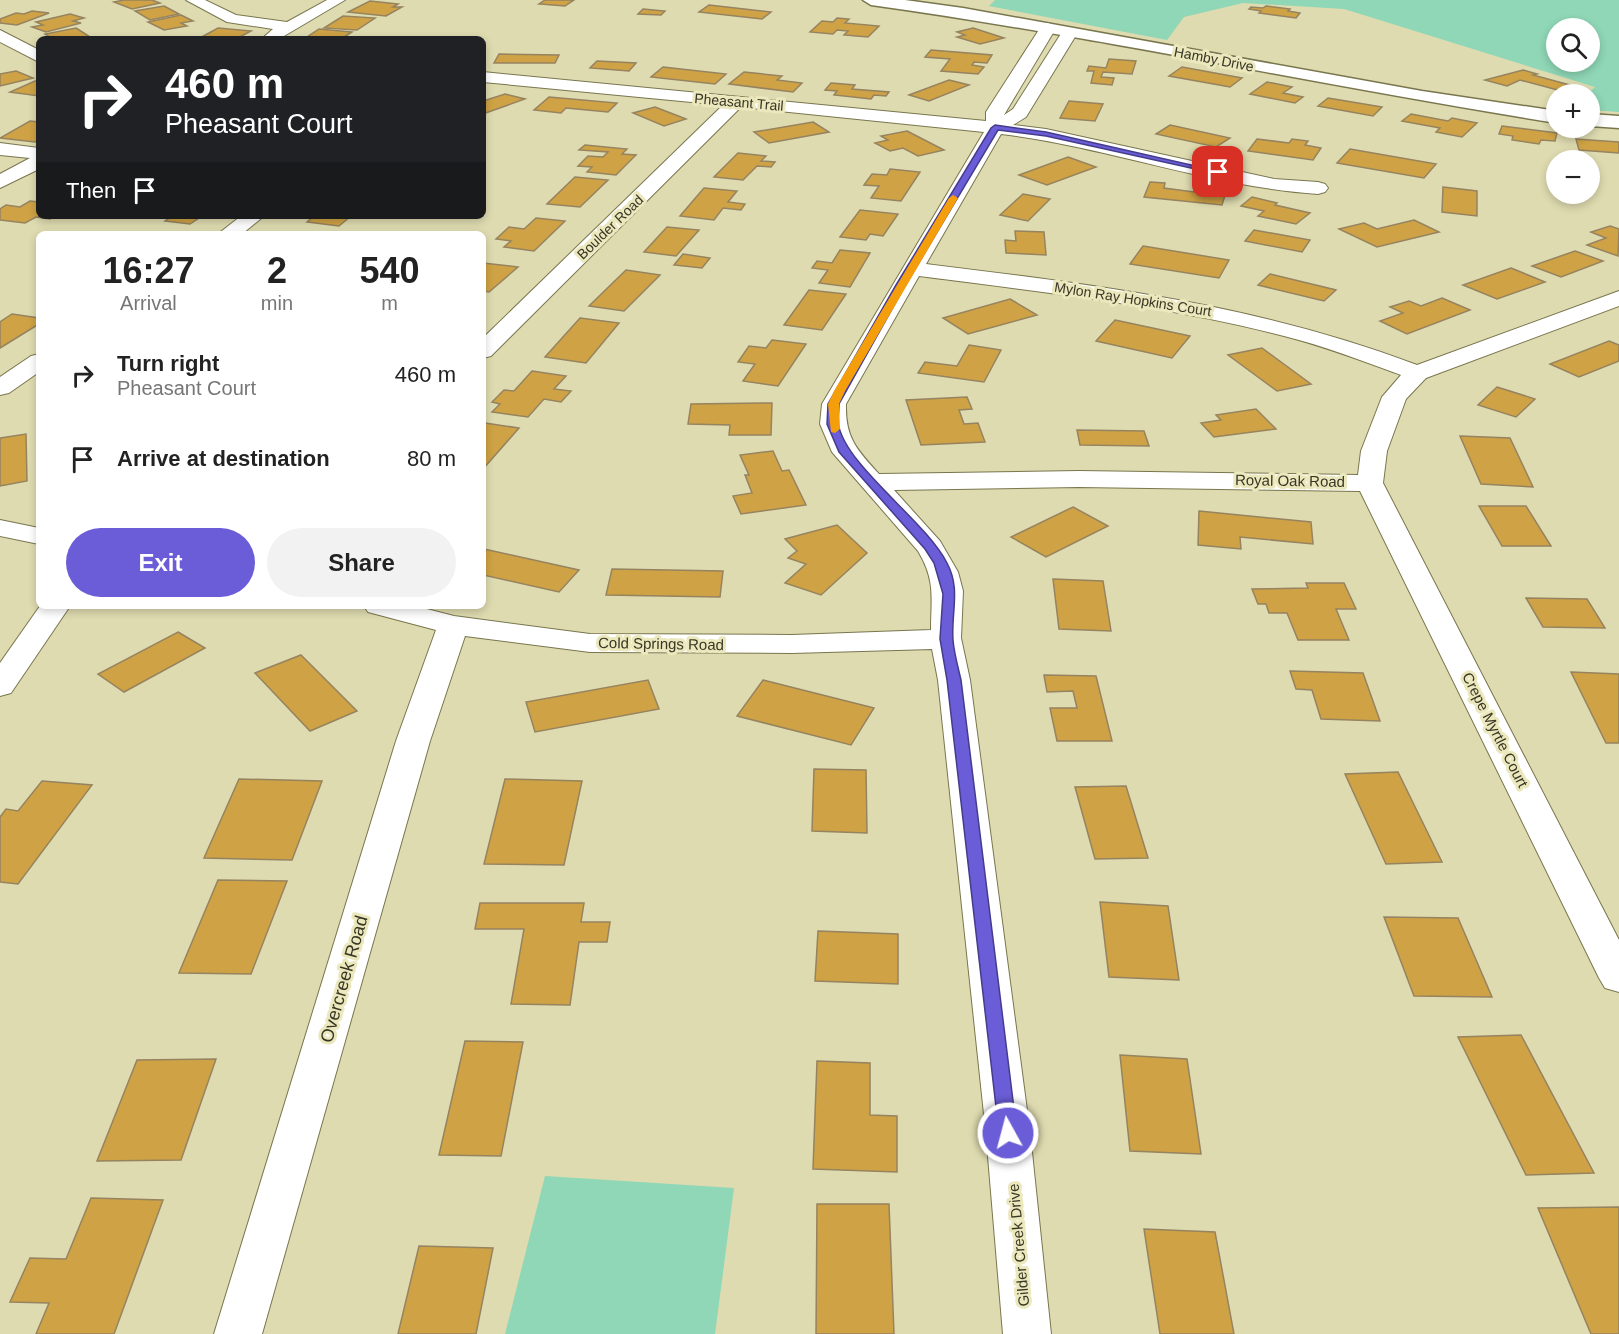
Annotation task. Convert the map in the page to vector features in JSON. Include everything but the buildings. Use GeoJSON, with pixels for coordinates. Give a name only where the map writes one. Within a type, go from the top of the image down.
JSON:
{"type":"FeatureCollection","features":[{"type":"Feature","properties":{"kind":"street"},"geometry":{"type":"LineString","coordinates":[[193,0],[232,19],[291,27]]}},
{"type":"Feature","properties":{"kind":"street"},"geometry":{"type":"LineString","coordinates":[[273,36],[338,0]]}},
{"type":"Feature","properties":{"kind":"street","name":"Hamby Drive"},"geometry":{"type":"LineString","coordinates":[[871,0],[1048,28],[1375,88],[1546,115]]}},
{"type":"Feature","properties":{"kind":"street","name":"Gilder Creek Drive"},"geometry":{"type":"LineString","coordinates":[[995,128],[995,112],[1048,28]]}},
{"type":"Feature","properties":{"kind":"street","name":"Gilder Creek Drive"},"geometry":{"type":"LineString","coordinates":[[1027,1334],[1002,1087],[954,680],[946,639],[950,594],[941,563],[930,547],[840,443],[833,424],[834,404],[901,285],[913,269],[995,128],[1020,113],[1070,32]]}},
{"type":"Feature","properties":{"kind":"street"},"geometry":{"type":"LineString","coordinates":[[0,35],[36,55]]}},
{"type":"Feature","properties":{"kind":"street","name":"Pheasant Trail"},"geometry":{"type":"LineString","coordinates":[[486,78],[1046,134],[1274,185],[1318,188]]}},
{"type":"Feature","properties":{"kind":"street","name":"Boulder Road"},"geometry":{"type":"LineString","coordinates":[[486,348],[736,102]]}},
{"type":"Feature","properties":{"kind":"street"},"geometry":{"type":"LineString","coordinates":[[1600,121],[1619,122]]}},
{"type":"Feature","properties":{"kind":"street"},"geometry":{"type":"LineString","coordinates":[[0,149],[36,154]]}},
{"type":"Feature","properties":{"kind":"street"},"geometry":{"type":"LineString","coordinates":[[0,182],[36,163]]}},
{"type":"Feature","properties":{"kind":"street"},"geometry":{"type":"LineString","coordinates":[[232,231],[250,219]]}},
{"type":"Feature","properties":{"kind":"street","name":"Mylon Ray Hopkins Court"},"geometry":{"type":"LineString","coordinates":[[913,269],[1137,297],[1195,307],[1372,354],[1417,373]]}},
{"type":"Feature","properties":{"kind":"street"},"geometry":{"type":"LineString","coordinates":[[1370,483],[1374,451],[1394,397],[1417,373],[1615,303]]}},
{"type":"Feature","properties":{"kind":"street"},"geometry":{"type":"LineString","coordinates":[[0,388],[36,364]]}},
{"type":"Feature","properties":{"kind":"street","name":"Royal Oak Road"},"geometry":{"type":"LineString","coordinates":[[872,482],[1079,479],[1370,483]]}},
{"type":"Feature","properties":{"kind":"street","name":"Crepe Myrtle Court"},"geometry":{"type":"LineString","coordinates":[[1370,483],[1619,978]]}},
{"type":"Feature","properties":{"kind":"street"},"geometry":{"type":"LineString","coordinates":[[0,528],[36,535]]}},
{"type":"Feature","properties":{"kind":"street"},"geometry":{"type":"LineString","coordinates":[[0,686],[54,609]]}},
{"type":"Feature","properties":{"kind":"street","name":"Cold Springs Road"},"geometry":{"type":"LineString","coordinates":[[391,609],[453,625],[590,643],[641,645],[946,639]]}},
{"type":"Feature","properties":{"kind":"street","name":"Overcreek Road"},"geometry":{"type":"LineString","coordinates":[[238,1334],[413,741],[453,625]]}},
{"type":"Feature","properties":{"kind":"green space"},"geometry":{"type":"Polygon","coordinates":[[[995,0],[1619,0],[1619,112],[1600,111],[1600,84],[1585,84],[1547,72],[1600,72],[1600,18],[1546,18],[1546,72],[1344,9],[1243,3],[1184,17],[1167,40],[989,6],[995,0]]]}},
{"type":"Feature","properties":{"kind":"green space"},"geometry":{"type":"Polygon","coordinates":[[[545,1176],[734,1188],[715,1334],[505,1334],[545,1176]]]}},
{"type":"Feature","properties":{"kind":"slow traffic"},"geometry":{"type":"LineString","coordinates":[[835,429],[834,404],[839,391],[953,198]]}},
{"type":"Feature","properties":{"kind":"route"},"geometry":{"type":"LineString","coordinates":[[1008,1133],[954,680],[946,639],[950,594],[947,580],[941,563],[930,547],[845,452],[833,424],[834,404],[839,391],[995,128],[1046,134],[1218,172]]}}]}
